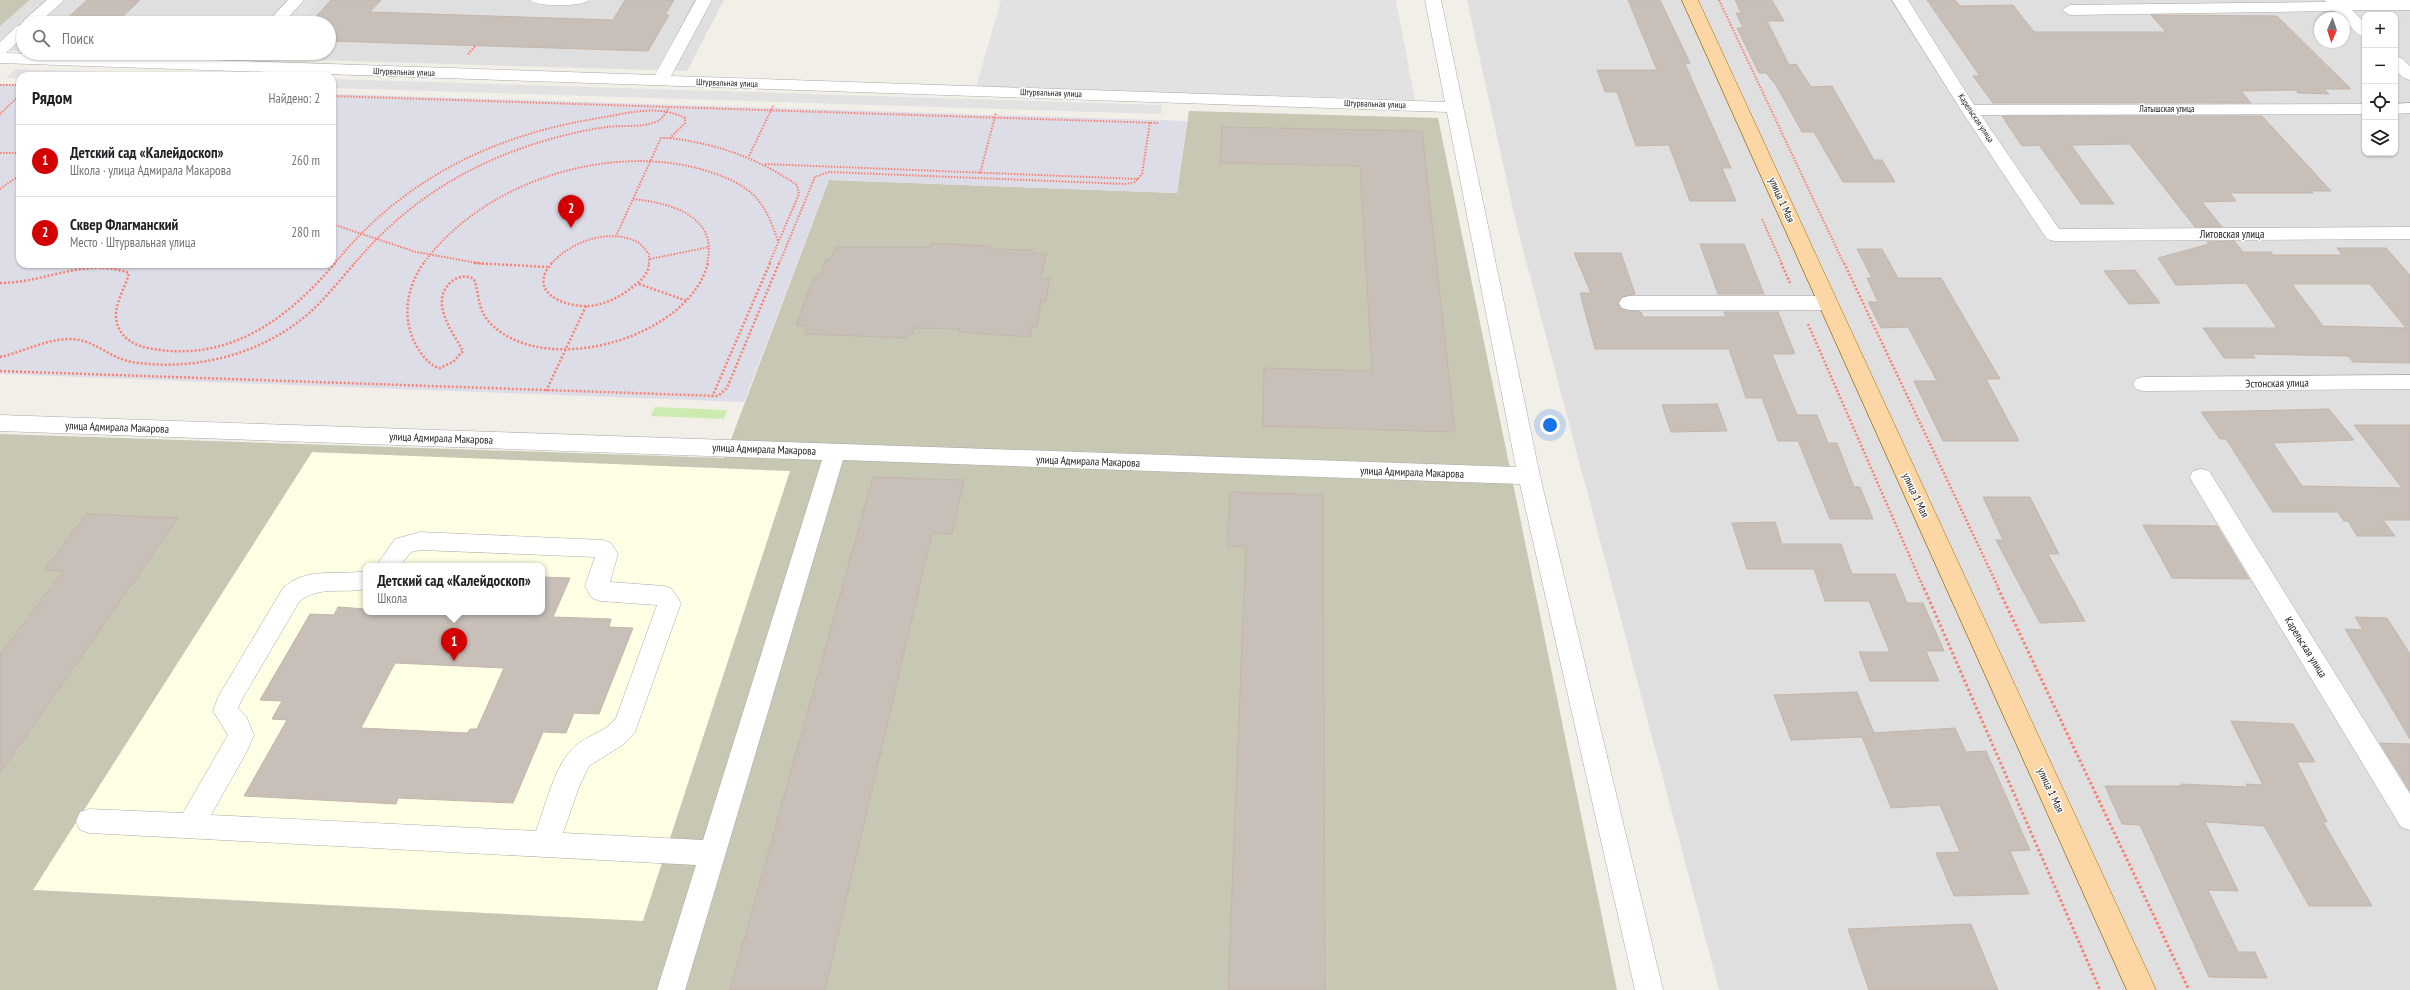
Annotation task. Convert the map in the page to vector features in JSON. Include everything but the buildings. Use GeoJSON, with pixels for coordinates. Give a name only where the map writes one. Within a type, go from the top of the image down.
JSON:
{"type":"FeatureCollection","features":[{"type":"Feature","properties":{"kind":"main road","name":"улица 1 Мая"},"geometry":{"type":"LineString","coordinates":[[1690,0],[2142,990]]}},
{"type":"Feature","properties":{"kind":"street"},"geometry":{"type":"LineString","coordinates":[[38,16],[56,0]]}},
{"type":"Feature","properties":{"kind":"street"},"geometry":{"type":"LineString","coordinates":[[281,16],[296,0]]}},
{"type":"Feature","properties":{"kind":"street"},"geometry":{"type":"LineString","coordinates":[[538,0],[581,0]]}},
{"type":"Feature","properties":{"kind":"street"},"geometry":{"type":"LineString","coordinates":[[660,80],[704,0]]}},
{"type":"Feature","properties":{"kind":"street"},"geometry":{"type":"LineString","coordinates":[[1433,0],[1529,476],[1616,856],[1649,990]]}},
{"type":"Feature","properties":{"kind":"street","name":"Карельская улица"},"geometry":{"type":"LineString","coordinates":[[1900,0],[1969,110],[2054,235]]}},
{"type":"Feature","properties":{"kind":"street"},"geometry":{"type":"LineString","coordinates":[[2070,10],[2335,2],[2410,5]]}},
{"type":"Feature","properties":{"kind":"street"},"geometry":{"type":"LineString","coordinates":[[2335,2],[2362,29]]}},
{"type":"Feature","properties":{"kind":"street"},"geometry":{"type":"LineString","coordinates":[[0,50],[16,35]]}},
{"type":"Feature","properties":{"kind":"street","name":"Штурвальная улица"},"geometry":{"type":"LineString","coordinates":[[0,58],[16,59]]}},
{"type":"Feature","properties":{"kind":"street","name":"Штурвальная улица"},"geometry":{"type":"LineString","coordinates":[[59,60],[1455,107]]}},
{"type":"Feature","properties":{"kind":"street"},"geometry":{"type":"LineString","coordinates":[[236,66],[242,60]]}},
{"type":"Feature","properties":{"kind":"street"},"geometry":{"type":"LineString","coordinates":[[2398,64],[2410,75]]}},
{"type":"Feature","properties":{"kind":"street"},"geometry":{"type":"LineString","coordinates":[[2398,108],[2410,108]]}},
{"type":"Feature","properties":{"kind":"street","name":"Латышская улица"},"geometry":{"type":"LineString","coordinates":[[1969,110],[2362,109]]}},
{"type":"Feature","properties":{"kind":"street","name":"Литовская улица"},"geometry":{"type":"LineString","coordinates":[[2054,235],[2410,233]]}},
{"type":"Feature","properties":{"kind":"street"},"geometry":{"type":"LineString","coordinates":[[1629,303],[1828,303]]}},
{"type":"Feature","properties":{"kind":"street","name":"Эстонская улица"},"geometry":{"type":"LineString","coordinates":[[2143,384],[2410,382]]}},
{"type":"Feature","properties":{"kind":"street","name":"улица Адмирала Макарова"},"geometry":{"type":"LineString","coordinates":[[0,423],[1529,476]]}},
{"type":"Feature","properties":{"kind":"street"},"geometry":{"type":"LineString","coordinates":[[671,990],[835,452]]}},
{"type":"Feature","properties":{"kind":"street","name":"Карельская улица"},"geometry":{"type":"LineString","coordinates":[[2201,477],[2408,811]]}},
{"type":"Feature","properties":{"kind":"street"},"geometry":{"type":"LineString","coordinates":[[389,563],[400,546],[409,542],[420,541],[603,549],[607,554],[597,579],[597,586],[600,590],[664,596],[669,603],[626,724],[620,734],[581,758],[574,769],[545,844]]}},
{"type":"Feature","properties":{"kind":"street"},"geometry":{"type":"LineString","coordinates":[[190,826],[237,745],[241,735],[237,724],[225,711],[230,697],[291,595],[297,588],[308,583],[363,580]]}},
{"type":"Feature","properties":{"kind":"street"},"geometry":{"type":"LineString","coordinates":[[89,821],[713,852]]}},
{"type":"Feature","properties":{"kind":"path"},"geometry":{"type":"LineString","coordinates":[[1719,0],[2189,990]]}},
{"type":"Feature","properties":{"kind":"path"},"geometry":{"type":"LineString","coordinates":[[0,85],[16,85]]}},
{"type":"Feature","properties":{"kind":"path"},"geometry":{"type":"LineString","coordinates":[[336,96],[1159,122]]}},
{"type":"Feature","properties":{"kind":"path"},"geometry":{"type":"LineString","coordinates":[[0,114],[16,99]]}},
{"type":"Feature","properties":{"kind":"path"},"geometry":{"type":"LineString","coordinates":[[749,156],[773,106]]}},
{"type":"Feature","properties":{"kind":"path"},"geometry":{"type":"LineString","coordinates":[[0,357],[36,346],[69,339],[82,340],[93,344],[112,357],[130,362],[185,364],[213,361],[237,354],[281,334],[307,317],[320,305],[375,239],[414,204],[461,174],[515,150],[577,132],[654,123],[664,117],[669,107]]}},
{"type":"Feature","properties":{"kind":"path"},"geometry":{"type":"LineString","coordinates":[[336,261],[360,234],[390,206],[418,185],[486,150],[525,135],[561,125],[599,117],[667,111],[679,114],[685,118],[685,123],[670,138]]}},
{"type":"Feature","properties":{"kind":"path"},"geometry":{"type":"LineString","coordinates":[[980,172],[996,113]]}},
{"type":"Feature","properties":{"kind":"path"},"geometry":{"type":"LineString","coordinates":[[1140,179],[1150,122]]}},
{"type":"Feature","properties":{"kind":"path"},"geometry":{"type":"LineString","coordinates":[[616,236],[661,138],[670,138],[724,147],[749,156],[765,164],[797,185],[799,194],[711,397]]}},
{"type":"Feature","properties":{"kind":"path"},"geometry":{"type":"LineString","coordinates":[[0,154],[16,153]]}},
{"type":"Feature","properties":{"kind":"path"},"geometry":{"type":"LineString","coordinates":[[633,199],[672,206],[691,216],[703,227],[709,241],[710,258],[705,276],[687,300],[671,314],[637,334],[613,342],[565,350],[536,348],[506,336],[492,325],[481,311],[474,279],[469,276],[462,277],[455,279],[443,291],[442,310],[446,326],[463,351],[449,366],[438,367],[432,365],[420,352],[410,336],[407,318],[410,285],[416,271],[449,234],[467,219],[514,191],[569,172],[625,162],[650,162],[688,166],[734,181],[762,205],[778,241]]}},
{"type":"Feature","properties":{"kind":"path"},"geometry":{"type":"LineString","coordinates":[[765,164],[1140,179]]}},
{"type":"Feature","properties":{"kind":"path"},"geometry":{"type":"LineString","coordinates":[[0,371],[711,397],[718,396],[727,388],[813,180],[819,174],[829,172],[1126,184],[1140,179]]}},
{"type":"Feature","properties":{"kind":"path"},"geometry":{"type":"LineString","coordinates":[[0,188],[16,178]]}},
{"type":"Feature","properties":{"kind":"path"},"geometry":{"type":"LineString","coordinates":[[336,225],[429,256],[468,263],[547,268]]}},
{"type":"Feature","properties":{"kind":"path"},"geometry":{"type":"LineString","coordinates":[[616,236],[640,244],[648,252],[650,259],[647,275],[639,284],[623,296],[606,302],[586,306],[571,305],[557,301],[547,294],[543,284],[544,273],[562,252],[576,244],[594,238],[616,236]]}},
{"type":"Feature","properties":{"kind":"path"},"geometry":{"type":"LineString","coordinates":[[650,259],[709,247]]}},
{"type":"Feature","properties":{"kind":"path"},"geometry":{"type":"LineString","coordinates":[[0,283],[27,282],[84,268]]}},
{"type":"Feature","properties":{"kind":"path"},"geometry":{"type":"LineString","coordinates":[[119,268],[130,273],[116,316],[118,329],[129,341],[146,348],[191,351],[221,346],[250,335],[273,323],[293,309],[330,268]]}},
{"type":"Feature","properties":{"kind":"path"},"geometry":{"type":"LineString","coordinates":[[639,284],[687,300]]}},
{"type":"Feature","properties":{"kind":"path"},"geometry":{"type":"LineString","coordinates":[[1798,303],[2100,990]]}},
{"type":"Feature","properties":{"kind":"path"},"geometry":{"type":"LineString","coordinates":[[546,391],[586,306]]}},
{"type":"Feature","properties":{"kind":"shaded area"},"geometry":{"type":"Polygon","coordinates":[[[0,0],[30,0],[0,26],[0,0]]]}},
{"type":"Feature","properties":{"kind":"shaded area"},"geometry":{"type":"Polygon","coordinates":[[[30,0],[724,0],[687,71],[313,60],[336,60],[336,16],[16,16],[16,51],[0,51],[0,26],[30,0]]]}},
{"type":"Feature","properties":{"kind":"shaded area"},"geometry":{"type":"Polygon","coordinates":[[[306,0],[319,0],[305,16],[291,16],[306,0]]]}},
{"type":"Feature","properties":{"kind":"shaded area"},"geometry":{"type":"Polygon","coordinates":[[[1001,0],[1396,0],[1415,100],[976,87],[1001,0]]]}},
{"type":"Feature","properties":{"kind":"shaded area"},"geometry":{"type":"Polygon","coordinates":[[[1467,0],[2410,0],[2410,990],[1719,990],[1516,223],[1467,0]]]}},
{"type":"Feature","properties":{"kind":"shaded area"},"geometry":{"type":"Polygon","coordinates":[[[16,69],[111,72],[16,72],[16,78],[6,78],[16,69]]]}},
{"type":"Feature","properties":{"kind":"shaded area"},"geometry":{"type":"Polygon","coordinates":[[[336,79],[1162,105],[1161,114],[336,88],[336,79]]]}},
{"type":"Feature","properties":{"kind":"shaded area"},"geometry":{"type":"Polygon","coordinates":[[[0,84],[16,84],[16,268],[336,268],[336,94],[1187,121],[1177,193],[829,180],[744,402],[0,374],[0,84]]]}},
{"type":"Feature","properties":{"kind":"shaded area"},"geometry":{"type":"Polygon","coordinates":[[[1189,111],[1438,118],[1617,990],[0,990],[0,434],[724,458],[829,180],[1177,193],[1189,111]],[[312,452],[33,890],[643,921],[790,471],[312,452]]]}},
{"type":"Feature","properties":{"kind":"shaded area"},"geometry":{"type":"Polygon","coordinates":[[[312,452],[791,471],[643,921],[33,890],[312,452]]]}},
{"type":"Feature","properties":{"kind":"green space"},"geometry":{"type":"Polygon","coordinates":[[[655,407],[727,410],[724,419],[651,416],[655,407]]]}},
{"type":"Feature","properties":{"kind":"place","name":"Сквер Флагманский"},"geometry":{"type":"Point","coordinates":[571,228]}},
{"type":"Feature","properties":{"kind":"place","name":"Детский сад «Калейдоскоп»"},"geometry":{"type":"Point","coordinates":[454,661]}}]}
